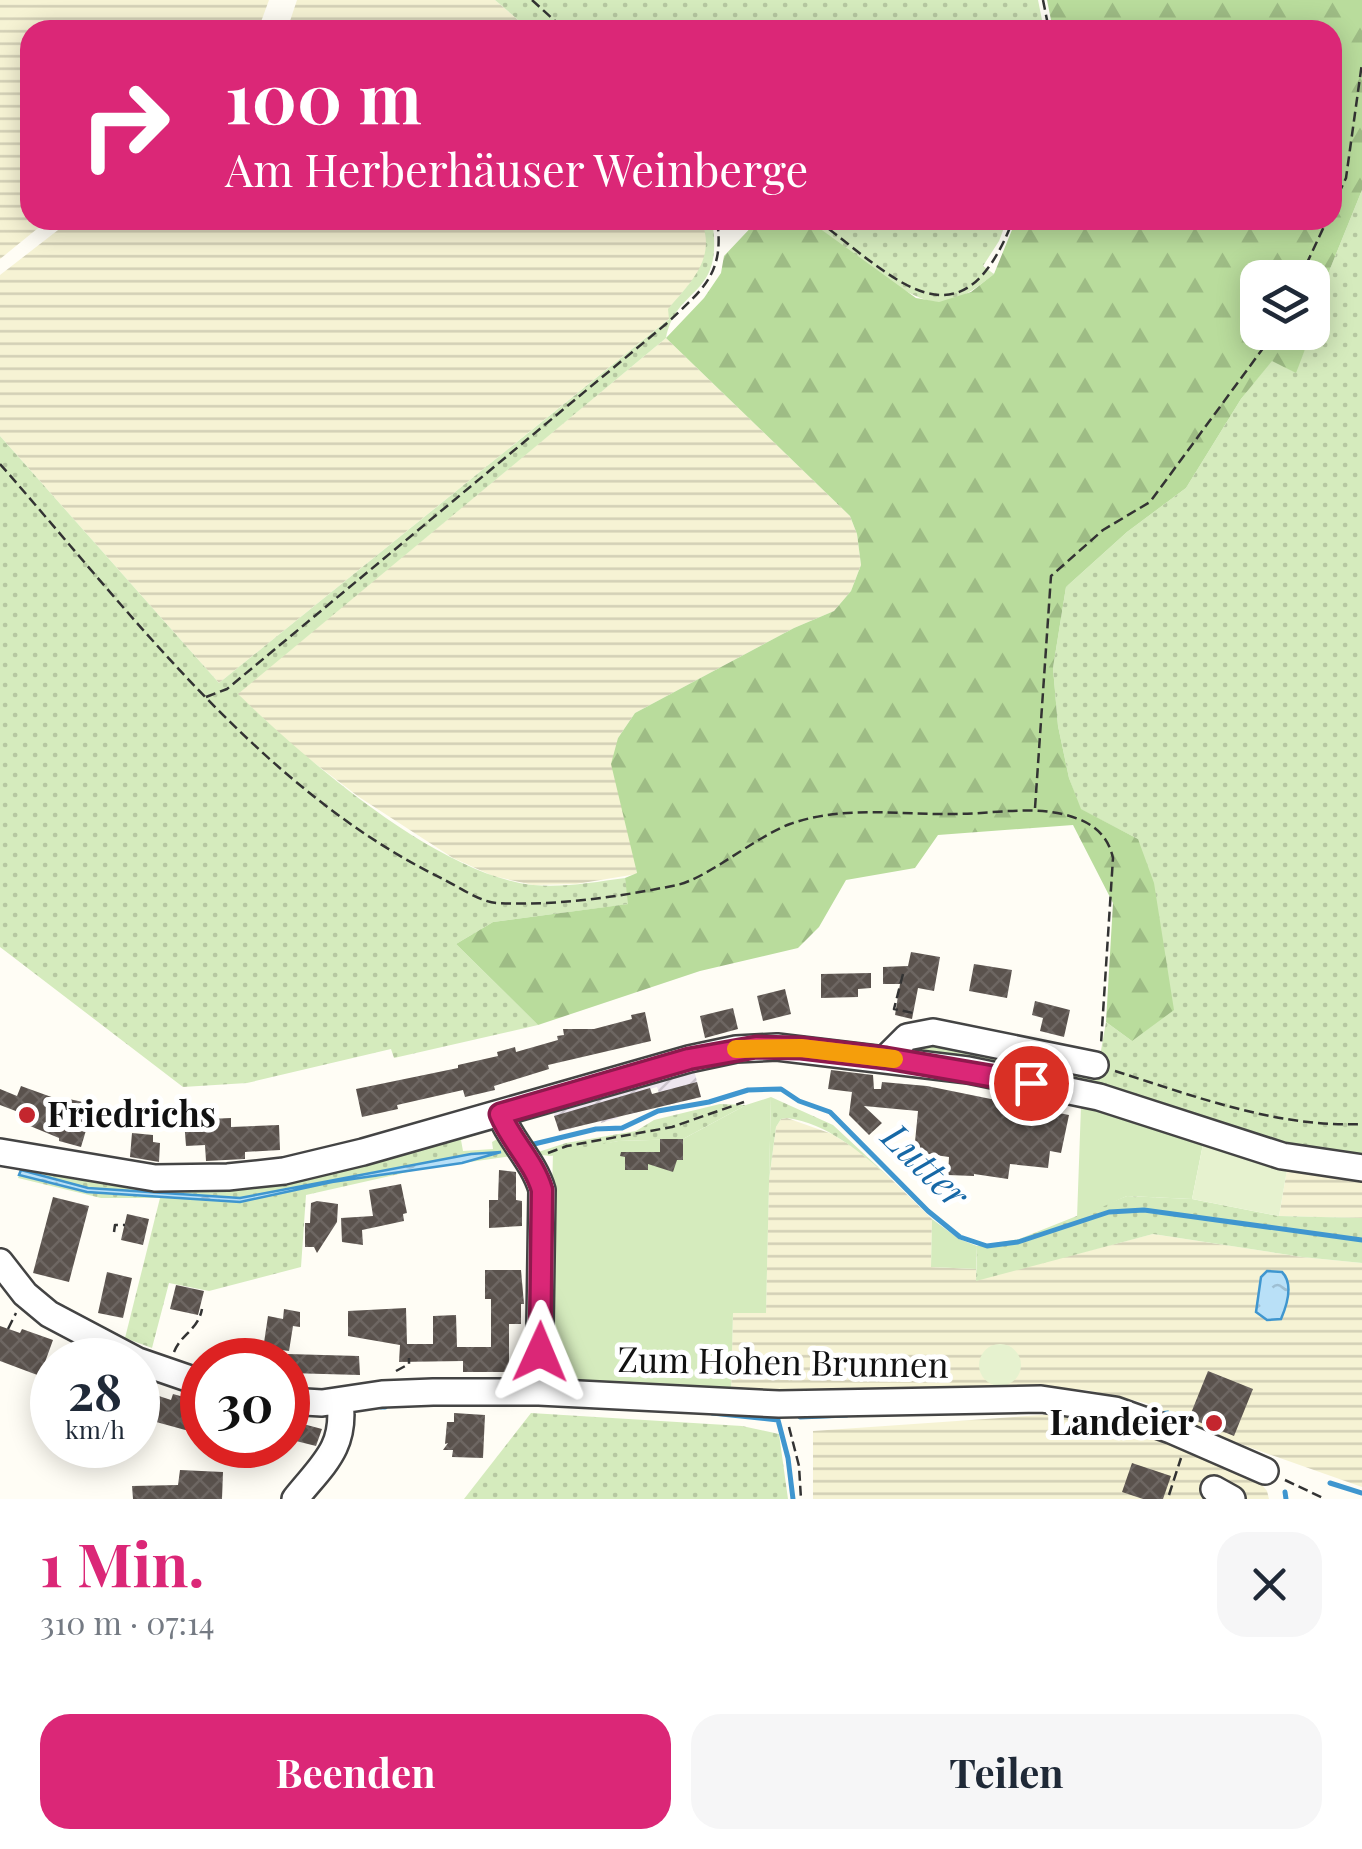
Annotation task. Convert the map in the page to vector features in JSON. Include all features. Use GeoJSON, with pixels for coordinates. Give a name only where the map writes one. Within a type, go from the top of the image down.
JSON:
{"type":"FeatureCollection","features":[{"type":"Feature","properties":{"kind":"street"},"geometry":{"type":"LineString","coordinates":[[886,1058],[906,1036],[933,1032],[1095,1065]]}},
{"type":"Feature","properties":{"kind":"street"},"geometry":{"type":"LineString","coordinates":[[0,1152],[154,1178],[228,1177],[318,1164],[689,1059],[736,1049],[789,1047],[968,1070],[1099,1097],[1282,1156],[1362,1168]]}},
{"type":"Feature","properties":{"kind":"street"},"geometry":{"type":"LineString","coordinates":[[500,1114],[508,1135],[539,1179],[542,1195],[539,1392]]}},
{"type":"Feature","properties":{"kind":"street"},"geometry":{"type":"LineString","coordinates":[[0,1262],[25,1294],[49,1314],[95,1338]]}},
{"type":"Feature","properties":{"kind":"street"},"geometry":{"type":"LineString","coordinates":[[160,1370],[180,1376]]}},
{"type":"Feature","properties":{"kind":"street","name":"Zum Hohen Brunnen"},"geometry":{"type":"LineString","coordinates":[[310,1401],[410,1392],[539,1392],[779,1404],[1041,1398],[1114,1410],[1265,1471]]}},
{"type":"Feature","properties":{"kind":"street"},"geometry":{"type":"LineString","coordinates":[[295,1499],[339,1441],[340,1401]]}},
{"type":"Feature","properties":{"kind":"path"},"geometry":{"type":"LineString","coordinates":[[532,0],[554,20]]}},
{"type":"Feature","properties":{"kind":"path"},"geometry":{"type":"LineString","coordinates":[[1342,187],[1362,63]]}},
{"type":"Feature","properties":{"kind":"path"},"geometry":{"type":"LineString","coordinates":[[204,697],[227,688],[666,324],[706,286],[717,266],[721,245],[718,230]]}},
{"type":"Feature","properties":{"kind":"path"},"geometry":{"type":"LineString","coordinates":[[831,230],[911,289],[936,296],[960,292],[984,276],[1008,230]]}},
{"type":"Feature","properties":{"kind":"path"},"geometry":{"type":"LineString","coordinates":[[1308,260],[1322,230]]}},
{"type":"Feature","properties":{"kind":"path"},"geometry":{"type":"LineString","coordinates":[[1034,810],[1051,576],[1103,530],[1150,502],[1262,350]]}},
{"type":"Feature","properties":{"kind":"path"},"geometry":{"type":"LineString","coordinates":[[0,464],[204,697],[304,788],[404,860],[492,903],[579,902],[682,884],[790,824],[854,810],[954,814],[1034,810],[1084,821],[1098,829],[1110,844],[1112,888],[1104,1028],[1095,1065],[1268,1114],[1324,1124],[1362,1124]]}},
{"type":"Feature","properties":{"kind":"path"},"geometry":{"type":"LineString","coordinates":[[903,974],[894,1008],[914,1014]]}},
{"type":"Feature","properties":{"kind":"path"},"geometry":{"type":"LineString","coordinates":[[529,1162],[567,1146],[656,1131],[744,1102]]}},
{"type":"Feature","properties":{"kind":"path"},"geometry":{"type":"LineString","coordinates":[[114,1232],[116,1225],[124,1225]]}},
{"type":"Feature","properties":{"kind":"path"},"geometry":{"type":"LineString","coordinates":[[166,1372],[178,1342],[192,1331],[202,1309]]}},
{"type":"Feature","properties":{"kind":"path"},"geometry":{"type":"LineString","coordinates":[[395,1371],[409,1364],[409,1358]]}},
{"type":"Feature","properties":{"kind":"path"},"geometry":{"type":"LineString","coordinates":[[779,1404],[793,1437],[801,1499]]}},
{"type":"Feature","properties":{"kind":"path"},"geometry":{"type":"LineString","coordinates":[[1169,1495],[1188,1438]]}},
{"type":"Feature","properties":{"kind":"path"},"geometry":{"type":"LineString","coordinates":[[1265,1471],[1325,1499]]}},
{"type":"Feature","properties":{"kind":"shaded area"},"geometry":{"type":"Polygon","coordinates":[[[0,0],[269,0],[262,20],[20,20],[20,230],[36,230],[0,259],[0,0]]]}},
{"type":"Feature","properties":{"kind":"shaded area"},"geometry":{"type":"Polygon","coordinates":[[[297,0],[495,0],[518,20],[290,20],[297,0]]]}},
{"type":"Feature","properties":{"kind":"shaded area"},"geometry":{"type":"Polygon","coordinates":[[[58,230],[706,230],[704,266],[669,309],[670,318],[219,683],[0,436],[0,275],[58,230]]]}},
{"type":"Feature","properties":{"kind":"shaded area"},"geometry":{"type":"Polygon","coordinates":[[[666,338],[850,516],[861,565],[851,591],[834,611],[794,628],[635,713],[618,738],[637,874],[576,884],[533,885],[493,876],[453,858],[359,797],[296,749],[237,694],[666,338]]]}},
{"type":"Feature","properties":{"kind":"shaded area"},"geometry":{"type":"Polygon","coordinates":[[[694,1070],[701,1097],[663,1106],[657,1087],[650,1089],[656,1107],[631,1114],[626,1096],[613,1100],[618,1118],[601,1123],[596,1105],[586,1124],[559,1132],[553,1110],[694,1070]]]}},
{"type":"Feature","properties":{"kind":"shaded area"},"geometry":{"type":"Polygon","coordinates":[[[781,1119],[832,1134],[890,1178],[932,1219],[931,1267],[976,1269],[976,1280],[1153,1234],[1362,1263],[1362,1487],[1232,1441],[1146,1403],[1086,1390],[731,1393],[733,1313],[766,1313],[769,1180],[776,1127],[781,1119]]]}},
{"type":"Feature","properties":{"kind":"shaded area"},"geometry":{"type":"Polygon","coordinates":[[[1287,1170],[1362,1179],[1362,1218],[1279,1216],[1287,1170]]]}},
{"type":"Feature","properties":{"kind":"shaded area"},"geometry":{"type":"Polygon","coordinates":[[[1056,1414],[1182,1447],[1255,1476],[1269,1499],[813,1499],[813,1431],[1056,1414]]]}},
{"type":"Feature","properties":{"kind":"green space"},"geometry":{"type":"Polygon","coordinates":[[[495,0],[1038,0],[1042,20],[518,20],[495,0]]]}},
{"type":"Feature","properties":{"kind":"green space"},"geometry":{"type":"Polygon","coordinates":[[[1047,0],[1362,0],[1362,190],[1330,269],[1330,260],[1240,260],[1240,350],[1305,350],[1296,373],[1272,361],[1241,399],[1186,488],[1127,532],[1066,587],[1053,668],[1058,726],[1069,778],[1081,809],[1138,839],[1154,883],[1174,1010],[1132,1041],[1106,1022],[1113,903],[1073,825],[938,835],[915,868],[846,880],[819,927],[798,948],[700,971],[538,1025],[456,944],[493,922],[628,904],[625,878],[637,873],[611,764],[618,738],[635,713],[794,628],[834,611],[851,591],[861,565],[850,516],[666,338],[704,298],[721,273],[724,256],[749,230],[822,230],[916,298],[939,302],[971,292],[994,274],[1012,230],[1342,230],[1342,20],[1051,20],[1047,0]]]}},
{"type":"Feature","properties":{"kind":"green space"},"geometry":{"type":"Polygon","coordinates":[[[1362,190],[1362,1159],[1281,1145],[1009,1066],[1009,1059],[1001,1057],[998,1064],[903,1048],[909,1041],[1099,1062],[1106,1022],[1132,1041],[1138,839],[1080,809],[1069,778],[1058,726],[1053,668],[1066,587],[1127,532],[1186,488],[1241,399],[1272,360],[1295,372],[1305,350],[1330,350],[1330,269],[1362,190]]]}},
{"type":"Feature","properties":{"kind":"green space"},"geometry":{"type":"Polygon","coordinates":[[[704,230],[713,230],[712,264],[706,278],[680,308],[666,338],[238,694],[299,750],[375,810],[456,860],[496,877],[533,885],[625,878],[629,904],[493,922],[456,944],[538,1025],[394,1058],[391,1049],[247,1083],[183,1087],[0,947],[0,436],[219,683],[669,319],[668,309],[693,279],[704,258],[704,230]]]}},
{"type":"Feature","properties":{"kind":"green space"},"geometry":{"type":"Polygon","coordinates":[[[821,230],[1003,230],[983,266],[994,274],[947,301],[926,300],[909,293],[821,230]]]}},
{"type":"Feature","properties":{"kind":"green space"},"geometry":{"type":"Polygon","coordinates":[[[771,1097],[833,1125],[890,1178],[830,1133],[787,1118],[781,1119],[776,1127],[769,1180],[771,1097]]]}},
{"type":"Feature","properties":{"kind":"green space"},"geometry":{"type":"Polygon","coordinates":[[[771,1097],[766,1313],[733,1313],[731,1393],[547,1381],[553,1153],[618,1141],[683,1139],[746,1105],[771,1097]]]}},
{"type":"Feature","properties":{"kind":"green space"},"geometry":{"type":"Polygon","coordinates":[[[720,1104],[746,1105],[683,1139],[618,1141],[551,1156],[532,1154],[566,1143],[636,1131],[654,1120],[720,1104]]]}},
{"type":"Feature","properties":{"kind":"green space"},"geometry":{"type":"Polygon","coordinates":[[[1081,1106],[1136,1118],[1203,1144],[1192,1199],[1127,1196],[1077,1218],[1081,1106]]]}},
{"type":"Feature","properties":{"kind":"green space"},"geometry":{"type":"Polygon","coordinates":[[[480,1129],[491,1130],[461,1140],[463,1151],[493,1149],[492,1142],[501,1137],[512,1156],[421,1169],[306,1195],[301,1267],[209,1291],[169,1283],[155,1338],[125,1338],[160,1198],[101,1198],[18,1178],[22,1167],[110,1181],[367,1161],[422,1149],[480,1129]]]}},
{"type":"Feature","properties":{"kind":"green space"},"geometry":{"type":"Polygon","coordinates":[[[1203,1144],[1287,1170],[1279,1216],[1192,1199],[1203,1144]]]}},
{"type":"Feature","properties":{"kind":"green space"},"geometry":{"type":"Polygon","coordinates":[[[1127,1196],[1192,1199],[1279,1216],[1362,1218],[1362,1263],[1153,1234],[976,1281],[977,1246],[1019,1239],[1127,1196]]]}},
{"type":"Feature","properties":{"kind":"green space"},"geometry":{"type":"Polygon","coordinates":[[[932,1219],[959,1239],[977,1246],[976,1269],[931,1267],[932,1219]]]}},
{"type":"Feature","properties":{"kind":"green space"},"geometry":{"type":"Polygon","coordinates":[[[1000,1344],[1015,1350],[1021,1365],[1015,1380],[1000,1386],[985,1380],[979,1365],[985,1350],[1000,1344]]]}},
{"type":"Feature","properties":{"kind":"green space"},"geometry":{"type":"Polygon","coordinates":[[[531,1413],[742,1426],[779,1434],[788,1499],[464,1499],[531,1413]]]}},
{"type":"Feature","properties":{"kind":"water"},"geometry":{"type":"Polygon","coordinates":[[[501,1152],[462,1163],[332,1182],[240,1202],[87,1192],[19,1175],[21,1170],[88,1188],[240,1198],[471,1154],[501,1152]]]}},
{"type":"Feature","properties":{"kind":"water"},"geometry":{"type":"Polygon","coordinates":[[[1267,1271],[1282,1272],[1288,1282],[1281,1319],[1267,1320],[1256,1312],[1261,1277],[1267,1271]]]}},
{"type":"Feature","properties":{"kind":"building"},"geometry":{"type":"Polygon","coordinates":[[[911,952],[940,957],[934,991],[918,988],[912,1019],[895,1015],[900,984],[883,984],[883,967],[908,966],[911,952]]]}},
{"type":"Feature","properties":{"kind":"building"},"geometry":{"type":"Polygon","coordinates":[[[974,964],[1012,970],[1007,998],[969,991],[974,964]]]}},
{"type":"Feature","properties":{"kind":"building"},"geometry":{"type":"Polygon","coordinates":[[[871,973],[871,988],[858,989],[858,997],[821,998],[821,974],[871,973]]]}},
{"type":"Feature","properties":{"kind":"building"},"geometry":{"type":"Polygon","coordinates":[[[785,989],[791,1014],[763,1021],[757,996],[785,989]]]}},
{"type":"Feature","properties":{"kind":"building"},"geometry":{"type":"Polygon","coordinates":[[[1035,1001],[1070,1010],[1064,1037],[1040,1031],[1043,1018],[1032,1015],[1035,1001]]]}},
{"type":"Feature","properties":{"kind":"building"},"geometry":{"type":"Polygon","coordinates":[[[733,1008],[738,1029],[705,1038],[700,1016],[733,1008]]]}},
{"type":"Feature","properties":{"kind":"building"},"geometry":{"type":"Polygon","coordinates":[[[645,1012],[651,1041],[548,1065],[549,1069],[494,1086],[495,1090],[465,1097],[463,1090],[362,1117],[356,1089],[458,1068],[498,1056],[497,1052],[515,1047],[516,1052],[558,1040],[557,1036],[564,1035],[563,1029],[594,1029],[645,1012]]]}},
{"type":"Feature","properties":{"kind":"building"},"geometry":{"type":"Polygon","coordinates":[[[831,1070],[873,1075],[874,1089],[881,1089],[882,1082],[927,1086],[1069,1115],[1061,1153],[1050,1151],[1048,1168],[1010,1164],[1008,1179],[948,1175],[949,1157],[914,1152],[918,1111],[864,1106],[882,1123],[869,1135],[849,1115],[852,1092],[828,1089],[831,1070]]]}},
{"type":"Feature","properties":{"kind":"building"},"geometry":{"type":"Polygon","coordinates":[[[697,1082],[701,1097],[559,1131],[554,1116],[650,1088],[652,1094],[697,1082]]]}},
{"type":"Feature","properties":{"kind":"building"},"geometry":{"type":"Polygon","coordinates":[[[21,1086],[68,1103],[69,1099],[83,1102],[81,1109],[102,1115],[98,1130],[87,1127],[81,1147],[18,1121],[21,1113],[0,1105],[0,1089],[17,1096],[21,1086]]]}},
{"type":"Feature","properties":{"kind":"building"},"geometry":{"type":"Polygon","coordinates":[[[231,1118],[231,1127],[279,1125],[280,1150],[245,1152],[245,1159],[206,1161],[205,1145],[186,1146],[184,1120],[231,1118]]]}},
{"type":"Feature","properties":{"kind":"building"},"geometry":{"type":"Polygon","coordinates":[[[132,1133],[153,1135],[153,1142],[160,1143],[159,1162],[130,1157],[132,1133]]]}},
{"type":"Feature","properties":{"kind":"building"},"geometry":{"type":"Polygon","coordinates":[[[660,1139],[683,1139],[683,1160],[677,1160],[673,1172],[648,1164],[648,1170],[625,1170],[621,1152],[660,1152],[660,1139]]]}},
{"type":"Feature","properties":{"kind":"building"},"geometry":{"type":"Polygon","coordinates":[[[499,1170],[516,1172],[516,1200],[522,1201],[522,1226],[489,1228],[489,1200],[498,1200],[499,1170]]]}},
{"type":"Feature","properties":{"kind":"building"},"geometry":{"type":"Polygon","coordinates":[[[401,1184],[407,1213],[403,1214],[404,1221],[362,1230],[363,1245],[342,1242],[341,1218],[373,1216],[369,1190],[401,1184]]]}},
{"type":"Feature","properties":{"kind":"building"},"geometry":{"type":"Polygon","coordinates":[[[53,1197],[89,1206],[69,1282],[33,1273],[53,1197]]]}},
{"type":"Feature","properties":{"kind":"building"},"geometry":{"type":"Polygon","coordinates":[[[311,1203],[338,1204],[337,1222],[317,1253],[314,1247],[305,1247],[305,1223],[310,1223],[311,1203]]]}},
{"type":"Feature","properties":{"kind":"building"},"geometry":{"type":"Polygon","coordinates":[[[127,1214],[149,1219],[143,1245],[121,1240],[127,1214]]]}},
{"type":"Feature","properties":{"kind":"building"},"geometry":{"type":"Polygon","coordinates":[[[485,1270],[521,1270],[524,1304],[521,1324],[509,1324],[509,1372],[463,1372],[463,1361],[399,1362],[400,1345],[348,1336],[348,1311],[406,1308],[407,1344],[433,1344],[433,1316],[456,1315],[457,1347],[491,1347],[491,1299],[485,1299],[485,1270]]]}},
{"type":"Feature","properties":{"kind":"building"},"geometry":{"type":"Polygon","coordinates":[[[107,1272],[132,1278],[123,1318],[98,1313],[107,1272]]]}},
{"type":"Feature","properties":{"kind":"building"},"geometry":{"type":"Polygon","coordinates":[[[176,1285],[204,1291],[198,1315],[170,1309],[176,1285]]]}},
{"type":"Feature","properties":{"kind":"building"},"geometry":{"type":"Polygon","coordinates":[[[284,1309],[300,1312],[300,1327],[293,1326],[291,1338],[265,1338],[268,1316],[283,1319],[284,1309]]]}},
{"type":"Feature","properties":{"kind":"building"},"geometry":{"type":"Polygon","coordinates":[[[0,1326],[47,1338],[30,1338],[30,1372],[0,1361],[0,1326]]]}},
{"type":"Feature","properties":{"kind":"building"},"geometry":{"type":"Polygon","coordinates":[[[310,1355],[359,1356],[360,1375],[310,1374],[310,1355]]]}},
{"type":"Feature","properties":{"kind":"building"},"geometry":{"type":"Polygon","coordinates":[[[1208,1371],[1253,1389],[1234,1436],[1189,1418],[1208,1371]]]}},
{"type":"Feature","properties":{"kind":"building"},"geometry":{"type":"Polygon","coordinates":[[[173,1394],[180,1396],[180,1429],[160,1423],[160,1396],[171,1400],[173,1394]]]}},
{"type":"Feature","properties":{"kind":"building"},"geometry":{"type":"Polygon","coordinates":[[[454,1413],[485,1415],[483,1458],[452,1457],[453,1450],[443,1450],[448,1443],[445,1444],[447,1422],[454,1422],[454,1413]]]}},
{"type":"Feature","properties":{"kind":"building"},"geometry":{"type":"Polygon","coordinates":[[[310,1426],[322,1429],[316,1446],[310,1444],[310,1426]]]}},
{"type":"Feature","properties":{"kind":"building"},"geometry":{"type":"Polygon","coordinates":[[[1132,1463],[1171,1476],[1163,1499],[1143,1499],[1122,1492],[1132,1463]]]}},
{"type":"Feature","properties":{"kind":"building"},"geometry":{"type":"Polygon","coordinates":[[[180,1470],[223,1472],[222,1499],[133,1499],[132,1486],[178,1485],[180,1470]]]}},
{"type":"Feature","properties":{"kind":"waterway","name":"Lutter"},"geometry":{"type":"LineString","coordinates":[[530,1145],[596,1129],[622,1128],[658,1111],[748,1090],[781,1089],[799,1101],[830,1112],[928,1211],[960,1237],[987,1246],[1018,1242],[1109,1212],[1144,1210],[1362,1240]]}},
{"type":"Feature","properties":{"kind":"waterway"},"geometry":{"type":"LineString","coordinates":[[712,1413],[778,1420],[793,1499]]}},
{"type":"Feature","properties":{"kind":"waterway"},"geometry":{"type":"LineString","coordinates":[[1160,1414],[1168,1413],[1179,1423]]}},
{"type":"Feature","properties":{"kind":"waterway"},"geometry":{"type":"LineString","coordinates":[[800,1417],[847,1415]]}},
{"type":"Feature","properties":{"kind":"waterway"},"geometry":{"type":"LineString","coordinates":[[1330,1483],[1362,1493]]}},
{"type":"Feature","properties":{"kind":"waterway"},"geometry":{"type":"LineString","coordinates":[[1285,1492],[1286,1499]]}},
{"type":"Feature","properties":{"kind":"slow traffic"},"geometry":{"type":"LineString","coordinates":[[736,1049],[777,1046],[894,1059]]}},
{"type":"Feature","properties":{"kind":"place","name":"Friedrichs"},"geometry":{"type":"Point","coordinates":[27,1115]}},
{"type":"Feature","properties":{"kind":"place","name":"Landeier"},"geometry":{"type":"Point","coordinates":[1214,1423]}},
{"type":"Feature","properties":{"kind":"route"},"geometry":{"type":"LineString","coordinates":[[540,1352],[542,1190],[535,1171],[508,1135],[500,1114],[689,1059],[756,1047],[886,1058],[1031,1083]]}}]}
